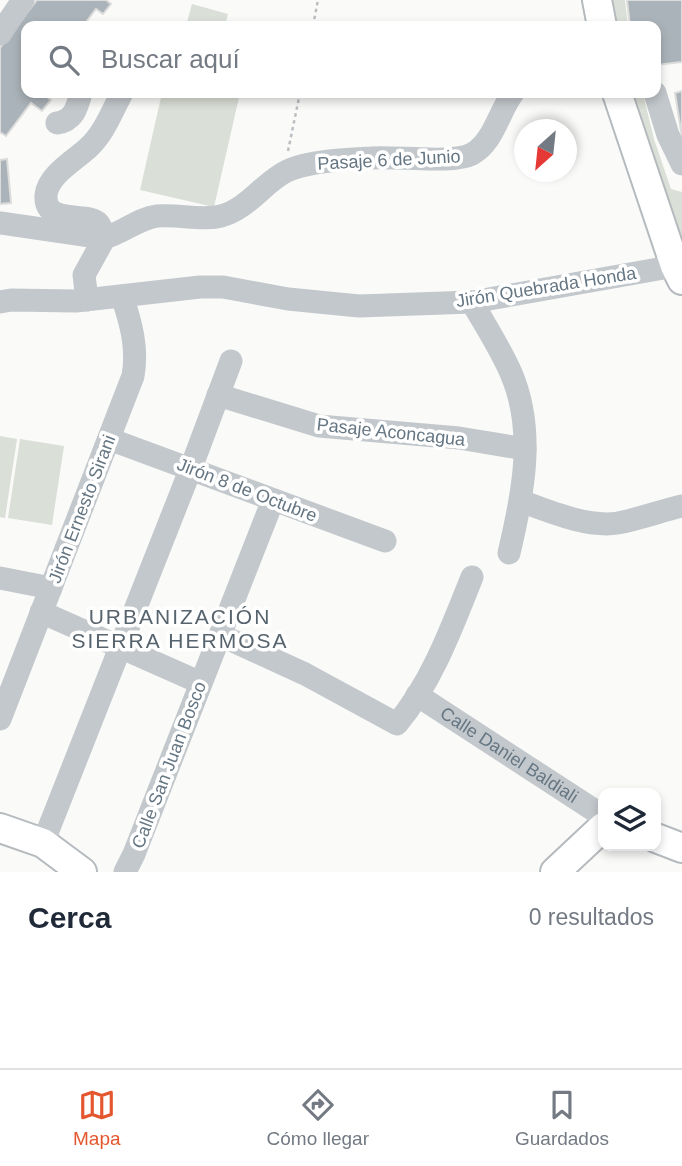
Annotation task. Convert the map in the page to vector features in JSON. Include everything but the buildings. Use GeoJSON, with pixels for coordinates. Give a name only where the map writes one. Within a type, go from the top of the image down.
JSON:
{"type":"FeatureCollection","features":[{"type":"Feature","properties":{"kind":"main road"},"geometry":{"type":"LineString","coordinates":[[597,0],[601,21]]}},
{"type":"Feature","properties":{"kind":"main road"},"geometry":{"type":"LineString","coordinates":[[619,98],[678,273]]}},
{"type":"Feature","properties":{"kind":"main road"},"geometry":{"type":"LineString","coordinates":[[0,828],[43,843],[82,872]]}},
{"type":"Feature","properties":{"kind":"main road"},"geometry":{"type":"LineString","coordinates":[[555,872],[598,832]]}},
{"type":"Feature","properties":{"kind":"main road"},"geometry":{"type":"LineString","coordinates":[[661,840],[682,848]]}},
{"type":"Feature","properties":{"kind":"street"},"geometry":{"type":"LineString","coordinates":[[0,34],[23,0]]}},
{"type":"Feature","properties":{"kind":"street"},"geometry":{"type":"LineString","coordinates":[[57,123],[65,122],[73,116],[79,98]]}},
{"type":"Feature","properties":{"kind":"street"},"geometry":{"type":"LineString","coordinates":[[105,237],[98,223],[92,219],[66,218],[57,214],[47,202],[46,195],[53,179],[95,140],[119,98]]}},
{"type":"Feature","properties":{"kind":"street","name":"Pasaje 6 de Junio"},"geometry":{"type":"LineString","coordinates":[[105,237],[118,234],[140,220],[155,216],[223,216],[260,192],[284,172],[299,166],[372,158],[454,158],[471,155],[484,145],[510,98]]}},
{"type":"Feature","properties":{"kind":"street"},"geometry":{"type":"LineString","coordinates":[[657,98],[668,135],[682,164]]}},
{"type":"Feature","properties":{"kind":"street"},"geometry":{"type":"LineString","coordinates":[[0,223],[105,237]]}},
{"type":"Feature","properties":{"kind":"street"},"geometry":{"type":"LineString","coordinates":[[87,300],[84,275],[105,237]]}},
{"type":"Feature","properties":{"kind":"street","name":"Jirón Quebrada Honda"},"geometry":{"type":"LineString","coordinates":[[0,302],[87,300],[200,287],[223,287],[288,299],[359,306],[472,302],[678,273]]}},
{"type":"Feature","properties":{"kind":"street","name":"Jirón Ernesto Sirani"},"geometry":{"type":"LineString","coordinates":[[0,719],[9,672],[41,612],[133,376],[136,358],[129,317],[122,296]]}},
{"type":"Feature","properties":{"kind":"street"},"geometry":{"type":"LineString","coordinates":[[472,302],[511,374],[520,408],[526,449],[521,501],[509,552]]}},
{"type":"Feature","properties":{"kind":"street"},"geometry":{"type":"LineString","coordinates":[[43,843],[231,361]]}},
{"type":"Feature","properties":{"kind":"street","name":"Pasaje Aconcagua"},"geometry":{"type":"LineString","coordinates":[[218,395],[319,426],[459,438],[526,449]]}},
{"type":"Feature","properties":{"kind":"street","name":"Jirón 8 de Octubre"},"geometry":{"type":"LineString","coordinates":[[109,439],[385,541]]}},
{"type":"Feature","properties":{"kind":"street","name":"Calle San Juan Bosco"},"geometry":{"type":"LineString","coordinates":[[125,872],[273,500]]}},
{"type":"Feature","properties":{"kind":"street"},"geometry":{"type":"LineString","coordinates":[[521,501],[558,515],[616,523],[682,506]]}},
{"type":"Feature","properties":{"kind":"street"},"geometry":{"type":"LineString","coordinates":[[220,635],[305,674],[396,724],[417,695],[448,638],[472,577]]}},
{"type":"Feature","properties":{"kind":"street"},"geometry":{"type":"LineString","coordinates":[[0,578],[51,588]]}},
{"type":"Feature","properties":{"kind":"street"},"geometry":{"type":"LineString","coordinates":[[41,612],[201,683]]}},
{"type":"Feature","properties":{"kind":"street","name":"Calle Daniel Baldiali"},"geometry":{"type":"LineString","coordinates":[[417,695],[598,813]]}},
{"type":"Feature","properties":{"kind":"path"},"geometry":{"type":"LineString","coordinates":[[314,21],[318,0]]}},
{"type":"Feature","properties":{"kind":"path"},"geometry":{"type":"LineString","coordinates":[[284,172],[299,98]]}},
{"type":"Feature","properties":{"kind":"shaded area"},"geometry":{"type":"Polygon","coordinates":[[[607,0],[625,0],[627,21],[612,21],[607,0]]]}},
{"type":"Feature","properties":{"kind":"shaded area"},"geometry":{"type":"Polygon","coordinates":[[[192,4],[228,14],[226,21],[187,21],[192,4]]]}},
{"type":"Feature","properties":{"kind":"shaded area"},"geometry":{"type":"Polygon","coordinates":[[[161,98],[239,98],[214,207],[140,190],[161,98]]]}},
{"type":"Feature","properties":{"kind":"shaded area"},"geometry":{"type":"Polygon","coordinates":[[[634,98],[644,98],[671,189],[682,192],[682,250],[631,103],[634,98]]]}},
{"type":"Feature","properties":{"kind":"shaded area"},"geometry":{"type":"Polygon","coordinates":[[[0,436],[17,439],[5,518],[0,517],[0,436]]]}},
{"type":"Feature","properties":{"kind":"shaded area"},"geometry":{"type":"Polygon","coordinates":[[[20,439],[64,446],[52,525],[8,518],[20,439]]]}},
{"type":"Feature","properties":{"kind":"district","name":"URBANIZACIÓN SIERRA HERMOSA"},"geometry":{"type":"Point","coordinates":[180,629]}}]}
